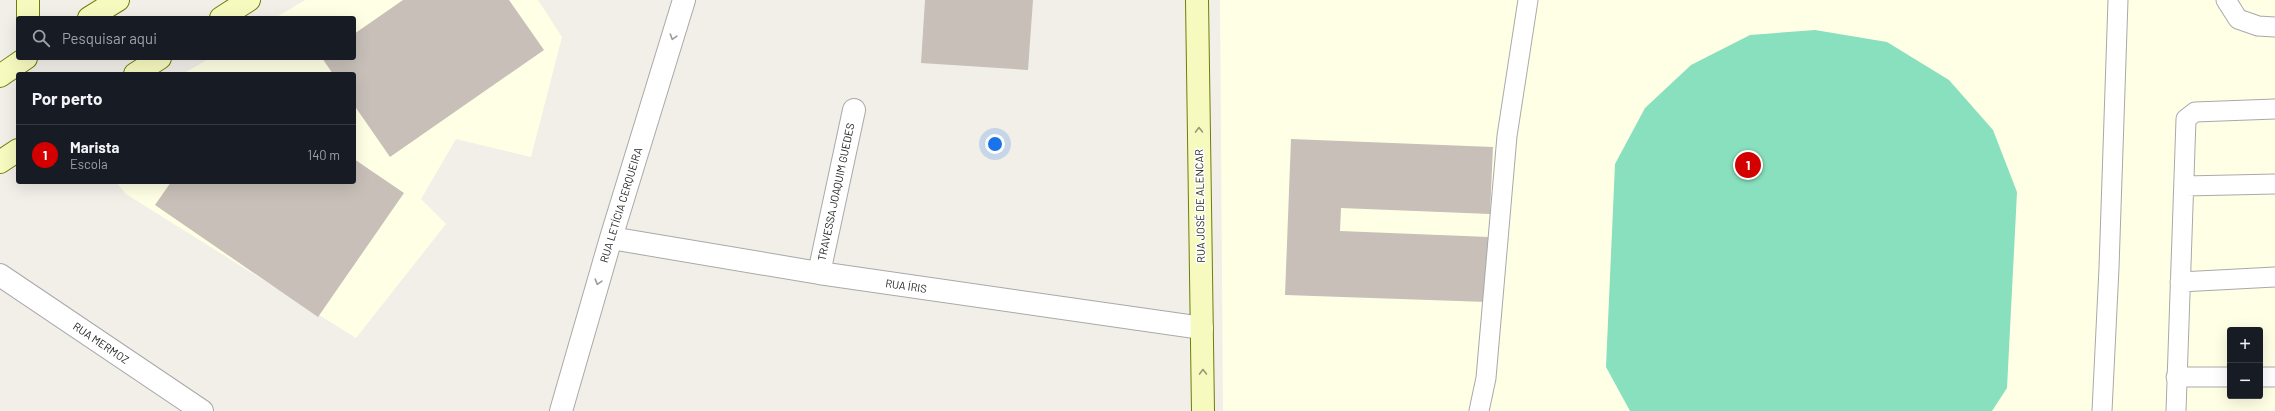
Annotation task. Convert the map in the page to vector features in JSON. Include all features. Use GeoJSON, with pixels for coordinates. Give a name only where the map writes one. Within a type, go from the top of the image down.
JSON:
{"type":"FeatureCollection","features":[{"type":"Feature","properties":{"kind":"street"},"geometry":{"type":"LineString","coordinates":[[28,0],[28,16]]}},
{"type":"Feature","properties":{"kind":"street"},"geometry":{"type":"LineString","coordinates":[[92,16],[118,0]]}},
{"type":"Feature","properties":{"kind":"street"},"geometry":{"type":"LineString","coordinates":[[224,16],[249,0]]}},
{"type":"Feature","properties":{"kind":"street","name":"RUA LETÍCIA CERQUEIRA"},"geometry":{"type":"LineString","coordinates":[[561,411],[611,238],[684,0]]}},
{"type":"Feature","properties":{"kind":"street","name":"RUA JOSÉ DE ALENCAR"},"geometry":{"type":"LineString","coordinates":[[1197,0],[1203,411]]}},
{"type":"Feature","properties":{"kind":"street"},"geometry":{"type":"LineString","coordinates":[[0,76],[23,60]]}},
{"type":"Feature","properties":{"kind":"street"},"geometry":{"type":"LineString","coordinates":[[138,72],[157,60]]}},
{"type":"Feature","properties":{"kind":"street","name":"TRAVESSA JOAQUIM GUEDES"},"geometry":{"type":"LineString","coordinates":[[819,274],[854,110]]}},
{"type":"Feature","properties":{"kind":"street"},"geometry":{"type":"LineString","coordinates":[[0,162],[16,151]]}},
{"type":"Feature","properties":{"kind":"street","name":"RUA ÍRIS"},"geometry":{"type":"LineString","coordinates":[[611,238],[819,274],[1202,328]]}},
{"type":"Feature","properties":{"kind":"street","name":"RUA MERMOZ"},"geometry":{"type":"LineString","coordinates":[[0,275],[202,411]]}},
{"type":"Feature","properties":{"kind":"lane"},"geometry":{"type":"LineString","coordinates":[[1479,411],[1486,378],[1507,136],[1528,0]]}},
{"type":"Feature","properties":{"kind":"lane"},"geometry":{"type":"LineString","coordinates":[[2102,411],[2109,268],[2118,0]]}},
{"type":"Feature","properties":{"kind":"lane"},"geometry":{"type":"LineString","coordinates":[[2226,0],[2238,19],[2258,26],[2275,27]]}},
{"type":"Feature","properties":{"kind":"lane"},"geometry":{"type":"LineString","coordinates":[[2176,411],[2186,123],[2188,116],[2195,112],[2275,109]]}},
{"type":"Feature","properties":{"kind":"lane"},"geometry":{"type":"LineString","coordinates":[[2185,186],[2275,184]]}},
{"type":"Feature","properties":{"kind":"lane"},"geometry":{"type":"LineString","coordinates":[[2180,282],[2275,278]]}},
{"type":"Feature","properties":{"kind":"lane"},"geometry":{"type":"LineString","coordinates":[[2176,377],[2227,377]]}},
{"type":"Feature","properties":{"kind":"lane"},"geometry":{"type":"LineString","coordinates":[[2263,377],[2275,377]]}},
{"type":"Feature","properties":{"kind":"shaded area"},"geometry":{"type":"Polygon","coordinates":[[[305,0],[538,0],[562,37],[531,157],[456,139],[421,199],[446,224],[356,338],[126,194],[118,184],[356,184],[356,72],[186,72],[207,60],[356,60],[356,16],[278,16],[305,0]]]}},
{"type":"Feature","properties":{"kind":"shaded area"},"geometry":{"type":"Polygon","coordinates":[[[1220,0],[2275,0],[2275,411],[1223,411],[1220,0]]]}},
{"type":"Feature","properties":{"kind":"green space"},"geometry":{"type":"Polygon","coordinates":[[[1815,30],[1887,42],[1949,80],[1993,130],[2017,192],[2007,388],[1992,411],[1630,411],[1606,367],[1615,164],[1645,108],[1691,65],[1750,35],[1815,30]]]}},
{"type":"Feature","properties":{"kind":"building"},"geometry":{"type":"Polygon","coordinates":[[[403,0],[509,0],[544,50],[390,157],[356,108],[356,72],[332,72],[323,60],[356,60],[356,33],[403,0]]]}},
{"type":"Feature","properties":{"kind":"building"},"geometry":{"type":"Polygon","coordinates":[[[925,0],[1033,0],[1028,70],[921,63],[925,0]]]}},
{"type":"Feature","properties":{"kind":"building"},"geometry":{"type":"Polygon","coordinates":[[[1291,139],[1493,147],[1490,214],[1341,208],[1340,231],[1489,237],[1487,302],[1285,295],[1291,139]]]}},
{"type":"Feature","properties":{"kind":"building"},"geometry":{"type":"Polygon","coordinates":[[[356,160],[404,193],[318,317],[155,205],[170,184],[356,184],[356,160]]]}},
{"type":"Feature","properties":{"kind":"place","name":"Marista"},"geometry":{"type":"Point","coordinates":[1748,165]}}]}
